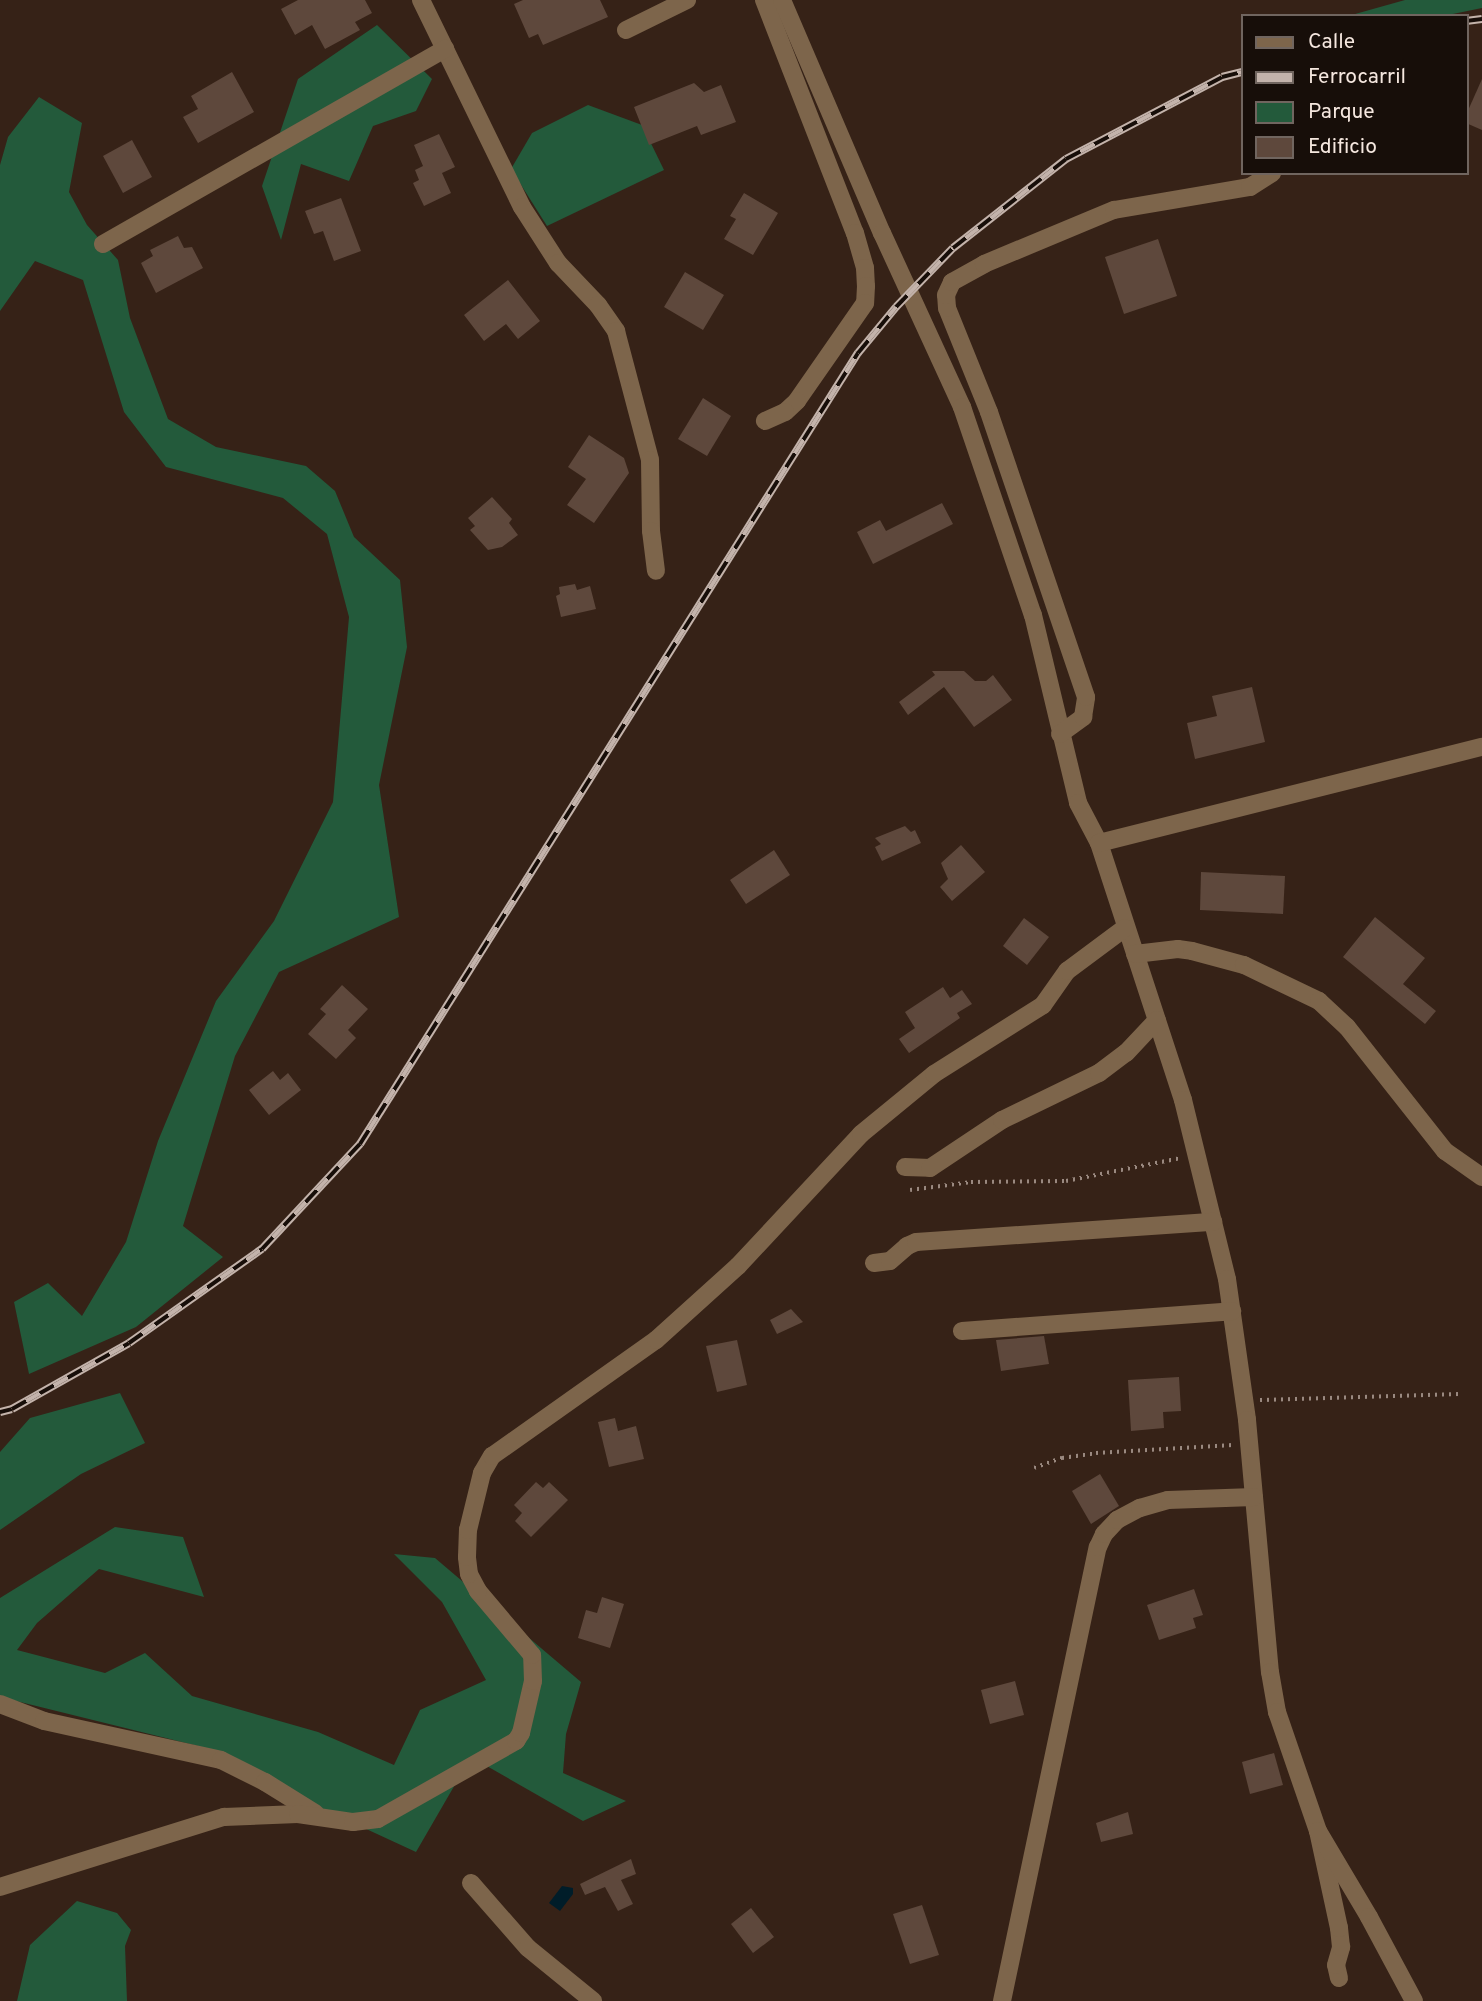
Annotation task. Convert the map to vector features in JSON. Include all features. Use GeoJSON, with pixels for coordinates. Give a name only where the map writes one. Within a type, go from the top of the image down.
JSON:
{"type":"FeatureCollection","features":[{"type":"Feature","properties":{"kind":"street"},"geometry":{"type":"LineString","coordinates":[[421,0],[528,219],[558,263],[598,305],[616,331],[650,460],[651,531],[656,571]]}},
{"type":"Feature","properties":{"kind":"street"},"geometry":{"type":"LineString","coordinates":[[626,30],[687,0]]}},
{"type":"Feature","properties":{"kind":"street"},"geometry":{"type":"LineString","coordinates":[[764,0],[855,233],[865,268],[866,286],[866,303],[797,401],[785,412],[765,421]]}},
{"type":"Feature","properties":{"kind":"street"},"geometry":{"type":"LineString","coordinates":[[782,0],[882,233],[962,407],[1032,614],[1078,803],[1099,843],[1157,1020],[1195,1150],[1232,1311],[1249,1444],[1270,1672],[1277,1712],[1318,1831],[1339,1928],[1341,1947],[1336,1965],[1339,1978]]}},
{"type":"Feature","properties":{"kind":"street"},"geometry":{"type":"LineString","coordinates":[[103,244],[445,49]]}},
{"type":"Feature","properties":{"kind":"street"},"geometry":{"type":"LineString","coordinates":[[1060,734],[1083,717],[1086,697],[989,412],[947,308],[946,295],[952,282],[974,268],[1114,210],[1250,187],[1269,175]]}},
{"type":"Feature","properties":{"kind":"street"},"geometry":{"type":"LineString","coordinates":[[1099,843],[1482,747]]}},
{"type":"Feature","properties":{"kind":"street"},"geometry":{"type":"LineString","coordinates":[[0,1887],[224,1817],[298,1814],[353,1822],[378,1819],[510,1746],[521,1733],[533,1681],[532,1655],[478,1591],[469,1574],[467,1557],[468,1530],[482,1474],[492,1456],[656,1340],[738,1266],[861,1134],[941,1069],[1043,1005],[1067,971],[1125,928]]}},
{"type":"Feature","properties":{"kind":"street"},"geometry":{"type":"LineString","coordinates":[[1135,954],[1178,949],[1192,951],[1244,965],[1319,1001],[1347,1027],[1445,1151],[1482,1177]]}},
{"type":"Feature","properties":{"kind":"street"},"geometry":{"type":"LineString","coordinates":[[905,1167],[930,1168],[1002,1120],[1099,1073],[1126,1053],[1157,1020]]}},
{"type":"Feature","properties":{"kind":"street"},"geometry":{"type":"LineString","coordinates":[[874,1264],[890,1261],[916,1242],[1213,1222]]}},
{"type":"Feature","properties":{"kind":"street"},"geometry":{"type":"LineString","coordinates":[[962,1331],[1232,1311]]}},
{"type":"Feature","properties":{"kind":"street"},"geometry":{"type":"LineString","coordinates":[[1002,2001],[1098,1547],[1104,1534],[1117,1520],[1140,1508],[1168,1500],[1254,1497]]}},
{"type":"Feature","properties":{"kind":"street"},"geometry":{"type":"LineString","coordinates":[[0,1704],[44,1721],[221,1760],[265,1782],[321,1817]]}},
{"type":"Feature","properties":{"kind":"street"},"geometry":{"type":"LineString","coordinates":[[1318,1831],[1369,1917],[1414,2001]]}},
{"type":"Feature","properties":{"kind":"street"},"geometry":{"type":"LineString","coordinates":[[471,1883],[528,1948],[593,2001]]}},
{"type":"Feature","properties":{"kind":"path"},"geometry":{"type":"LineString","coordinates":[[910,1190],[971,1182],[1066,1181],[1170,1162],[1195,1150]]}},
{"type":"Feature","properties":{"kind":"path"},"geometry":{"type":"LineString","coordinates":[[1244,1400],[1460,1394]]}},
{"type":"Feature","properties":{"kind":"path"},"geometry":{"type":"LineString","coordinates":[[1034,1468],[1062,1458],[1096,1453],[1249,1444]]}},
{"type":"Feature","properties":{"kind":"green space"},"geometry":{"type":"Polygon","coordinates":[[[1405,0],[1482,0],[1482,8],[1453,14],[1355,14],[1405,0]]]}},
{"type":"Feature","properties":{"kind":"green space"},"geometry":{"type":"Polygon","coordinates":[[[377,25],[432,79],[416,111],[373,126],[349,181],[301,164],[281,240],[262,186],[298,79],[377,25]]]}},
{"type":"Feature","properties":{"kind":"green space"},"geometry":{"type":"Polygon","coordinates":[[[39,97],[82,123],[69,192],[87,225],[118,260],[130,318],[168,419],[216,447],[306,466],[335,491],[354,537],[400,580],[407,647],[379,785],[399,917],[279,972],[235,1056],[183,1226],[223,1257],[136,1327],[29,1374],[14,1302],[48,1283],[82,1316],[126,1242],[158,1141],[216,1001],[274,921],[333,802],[349,617],[327,534],[283,498],[166,467],[124,412],[83,280],[35,261],[0,311],[0,165],[8,137],[39,97]]]}},
{"type":"Feature","properties":{"kind":"green space"},"geometry":{"type":"Polygon","coordinates":[[[588,105],[642,125],[664,170],[547,226],[511,169],[532,133],[588,105]]]}},
{"type":"Feature","properties":{"kind":"green space"},"geometry":{"type":"Polygon","coordinates":[[[120,1393],[145,1443],[81,1474],[0,1530],[0,1452],[30,1418],[120,1393]]]}},
{"type":"Feature","properties":{"kind":"green space"},"geometry":{"type":"Polygon","coordinates":[[[115,1527],[183,1537],[204,1597],[99,1569],[37,1623],[17,1650],[105,1673],[145,1653],[192,1696],[318,1732],[394,1765],[420,1710],[486,1680],[442,1602],[394,1554],[435,1558],[581,1682],[566,1734],[563,1773],[626,1801],[583,1821],[471,1757],[416,1852],[310,1803],[198,1746],[0,1697],[0,1598],[115,1527]]]}},
{"type":"Feature","properties":{"kind":"green space"},"geometry":{"type":"Polygon","coordinates":[[[77,1901],[117,1913],[131,1930],[125,1946],[127,2001],[17,2001],[30,1945],[77,1901]]]}},
{"type":"Feature","properties":{"kind":"water"},"geometry":{"type":"Polygon","coordinates":[[[562,1886],[573,1888],[573,1894],[560,1911],[549,1903],[562,1886]]]}},
{"type":"Feature","properties":{"kind":"building"},"geometry":{"type":"Polygon","coordinates":[[[298,0],[365,0],[372,13],[355,22],[360,30],[325,49],[312,25],[295,35],[281,9],[298,0]]]}},
{"type":"Feature","properties":{"kind":"building"},"geometry":{"type":"Polygon","coordinates":[[[523,0],[600,0],[608,17],[543,45],[538,34],[529,38],[514,4],[523,0]]]}},
{"type":"Feature","properties":{"kind":"building"},"geometry":{"type":"Polygon","coordinates":[[[232,72],[254,112],[198,143],[183,117],[198,109],[191,96],[232,72]]]}},
{"type":"Feature","properties":{"kind":"building"},"geometry":{"type":"Polygon","coordinates":[[[1482,79],[1482,130],[1468,124],[1468,110],[1482,79]]]}},
{"type":"Feature","properties":{"kind":"building"},"geometry":{"type":"Polygon","coordinates":[[[694,83],[704,92],[721,85],[736,122],[701,135],[697,126],[649,145],[634,107],[694,83]]]}},
{"type":"Feature","properties":{"kind":"building"},"geometry":{"type":"Polygon","coordinates":[[[439,134],[455,167],[442,173],[451,193],[424,206],[413,183],[419,180],[415,170],[423,166],[414,145],[439,134]]]}},
{"type":"Feature","properties":{"kind":"building"},"geometry":{"type":"Polygon","coordinates":[[[132,140],[152,177],[123,193],[103,156],[132,140]]]}},
{"type":"Feature","properties":{"kind":"building"},"geometry":{"type":"Polygon","coordinates":[[[744,193],[778,213],[753,255],[724,239],[736,219],[730,216],[744,193]]]}},
{"type":"Feature","properties":{"kind":"building"},"geometry":{"type":"Polygon","coordinates":[[[341,198],[361,251],[334,261],[323,231],[314,234],[305,211],[341,198]]]}},
{"type":"Feature","properties":{"kind":"building"},"geometry":{"type":"Polygon","coordinates":[[[178,236],[184,248],[192,247],[203,268],[156,293],[141,263],[153,256],[150,250],[178,236]]]}},
{"type":"Feature","properties":{"kind":"building"},"geometry":{"type":"Polygon","coordinates":[[[1158,239],[1177,296],[1124,314],[1105,257],[1158,239]]]}},
{"type":"Feature","properties":{"kind":"building"},"geometry":{"type":"Polygon","coordinates":[[[685,272],[724,295],[703,330],[664,307],[685,272]]]}},
{"type":"Feature","properties":{"kind":"building"},"geometry":{"type":"Polygon","coordinates":[[[508,280],[540,321],[518,339],[506,324],[484,341],[464,315],[508,280]]]}},
{"type":"Feature","properties":{"kind":"building"},"geometry":{"type":"Polygon","coordinates":[[[703,398],[731,416],[707,456],[678,439],[703,398]]]}},
{"type":"Feature","properties":{"kind":"building"},"geometry":{"type":"Polygon","coordinates":[[[589,435],[624,458],[629,473],[594,523],[567,505],[586,479],[568,467],[589,435]]]}},
{"type":"Feature","properties":{"kind":"building"},"geometry":{"type":"Polygon","coordinates":[[[492,497],[512,519],[509,523],[518,535],[502,547],[488,550],[470,530],[475,526],[468,518],[492,497]]]}},
{"type":"Feature","properties":{"kind":"building"},"geometry":{"type":"Polygon","coordinates":[[[942,503],[953,524],[873,564],[857,532],[880,520],[886,531],[942,503]]]}},
{"type":"Feature","properties":{"kind":"building"},"geometry":{"type":"Polygon","coordinates":[[[575,584],[577,590],[590,586],[596,609],[561,617],[556,596],[560,594],[559,587],[575,584]]]}},
{"type":"Feature","properties":{"kind":"building"},"geometry":{"type":"Polygon","coordinates":[[[932,671],[964,671],[975,681],[986,681],[993,675],[1012,700],[974,727],[944,687],[908,715],[899,702],[935,675],[932,671]]]}},
{"type":"Feature","properties":{"kind":"building"},"geometry":{"type":"Polygon","coordinates":[[[1252,687],[1265,742],[1195,759],[1187,723],[1217,716],[1212,696],[1252,687]]]}},
{"type":"Feature","properties":{"kind":"building"},"geometry":{"type":"Polygon","coordinates":[[[905,826],[911,832],[915,830],[921,843],[882,861],[875,847],[881,844],[875,838],[905,826]]]}},
{"type":"Feature","properties":{"kind":"building"},"geometry":{"type":"Polygon","coordinates":[[[961,845],[985,872],[952,901],[940,887],[948,879],[941,863],[961,845]]]}},
{"type":"Feature","properties":{"kind":"building"},"geometry":{"type":"Polygon","coordinates":[[[774,850],[790,875],[746,904],[730,880],[774,850]]]}},
{"type":"Feature","properties":{"kind":"building"},"geometry":{"type":"Polygon","coordinates":[[[1201,872],[1285,876],[1283,914],[1200,910],[1201,872]]]}},
{"type":"Feature","properties":{"kind":"building"},"geometry":{"type":"Polygon","coordinates":[[[1375,917],[1425,958],[1403,984],[1436,1011],[1425,1024],[1343,957],[1375,917]]]}},
{"type":"Feature","properties":{"kind":"building"},"geometry":{"type":"Polygon","coordinates":[[[1024,918],[1049,937],[1027,965],[1003,946],[1024,918]]]}},
{"type":"Feature","properties":{"kind":"building"},"geometry":{"type":"Polygon","coordinates":[[[342,985],[368,1009],[348,1030],[356,1038],[336,1059],[308,1034],[326,1014],[320,1009],[342,985]]]}},
{"type":"Feature","properties":{"kind":"building"},"geometry":{"type":"Polygon","coordinates":[[[943,987],[950,998],[962,990],[972,1004],[957,1013],[960,1018],[909,1053],[899,1039],[915,1028],[905,1012],[943,987]]]}},
{"type":"Feature","properties":{"kind":"building"},"geometry":{"type":"Polygon","coordinates":[[[273,1071],[280,1080],[288,1073],[301,1090],[269,1115],[249,1090],[273,1071]]]}},
{"type":"Feature","properties":{"kind":"building"},"geometry":{"type":"Polygon","coordinates":[[[791,1309],[803,1322],[777,1334],[770,1320],[791,1309]]]}},
{"type":"Feature","properties":{"kind":"building"},"geometry":{"type":"Polygon","coordinates":[[[1044,1336],[1049,1364],[1001,1371],[996,1340],[1044,1336]]]}},
{"type":"Feature","properties":{"kind":"building"},"geometry":{"type":"Polygon","coordinates":[[[737,1340],[747,1385],[717,1392],[706,1346],[737,1340]]]}},
{"type":"Feature","properties":{"kind":"building"},"geometry":{"type":"Polygon","coordinates":[[[1179,1377],[1181,1411],[1163,1412],[1164,1428],[1131,1431],[1128,1380],[1179,1377]]]}},
{"type":"Feature","properties":{"kind":"building"},"geometry":{"type":"Polygon","coordinates":[[[615,1418],[618,1431],[636,1426],[644,1459],[609,1467],[598,1422],[615,1418]]]}},
{"type":"Feature","properties":{"kind":"building"},"geometry":{"type":"Polygon","coordinates":[[[1100,1474],[1119,1506],[1091,1524],[1072,1491],[1100,1474]]]}},
{"type":"Feature","properties":{"kind":"building"},"geometry":{"type":"Polygon","coordinates":[[[536,1482],[543,1488],[549,1482],[568,1500],[531,1537],[515,1521],[522,1513],[514,1505],[536,1482]]]}},
{"type":"Feature","properties":{"kind":"building"},"geometry":{"type":"Polygon","coordinates":[[[1194,1589],[1203,1615],[1193,1618],[1196,1628],[1159,1640],[1147,1605],[1194,1589]]]}},
{"type":"Feature","properties":{"kind":"building"},"geometry":{"type":"Polygon","coordinates":[[[602,1597],[624,1604],[610,1648],[578,1638],[586,1610],[597,1613],[602,1597]]]}},
{"type":"Feature","properties":{"kind":"building"},"geometry":{"type":"Polygon","coordinates":[[[1015,1681],[1024,1715],[990,1724],[981,1690],[1015,1681]]]}},
{"type":"Feature","properties":{"kind":"building"},"geometry":{"type":"Polygon","coordinates":[[[1274,1753],[1283,1785],[1250,1794],[1242,1762],[1274,1753]]]}},
{"type":"Feature","properties":{"kind":"building"},"geometry":{"type":"Polygon","coordinates":[[[1128,1812],[1133,1834],[1101,1842],[1096,1823],[1128,1812]]]}},
{"type":"Feature","properties":{"kind":"building"},"geometry":{"type":"Polygon","coordinates":[[[631,1859],[636,1874],[621,1880],[633,1904],[618,1911],[605,1887],[585,1895],[580,1884],[631,1859]]]}},
{"type":"Feature","properties":{"kind":"building"},"geometry":{"type":"Polygon","coordinates":[[[922,1905],[939,1955],[910,1964],[893,1914],[922,1905]]]}},
{"type":"Feature","properties":{"kind":"building"},"geometry":{"type":"Polygon","coordinates":[[[751,1908],[774,1937],[753,1953],[731,1924],[751,1908]]]}},
{"type":"Feature","properties":{"kind":"railway"},"geometry":{"type":"LineString","coordinates":[[1468,21],[1482,19]]}},
{"type":"Feature","properties":{"kind":"railway"},"geometry":{"type":"LineString","coordinates":[[0,1412],[12,1409],[129,1343],[262,1249],[360,1144],[858,353],[896,307],[953,248],[1066,159],[1222,77],[1240,72]]}}]}
